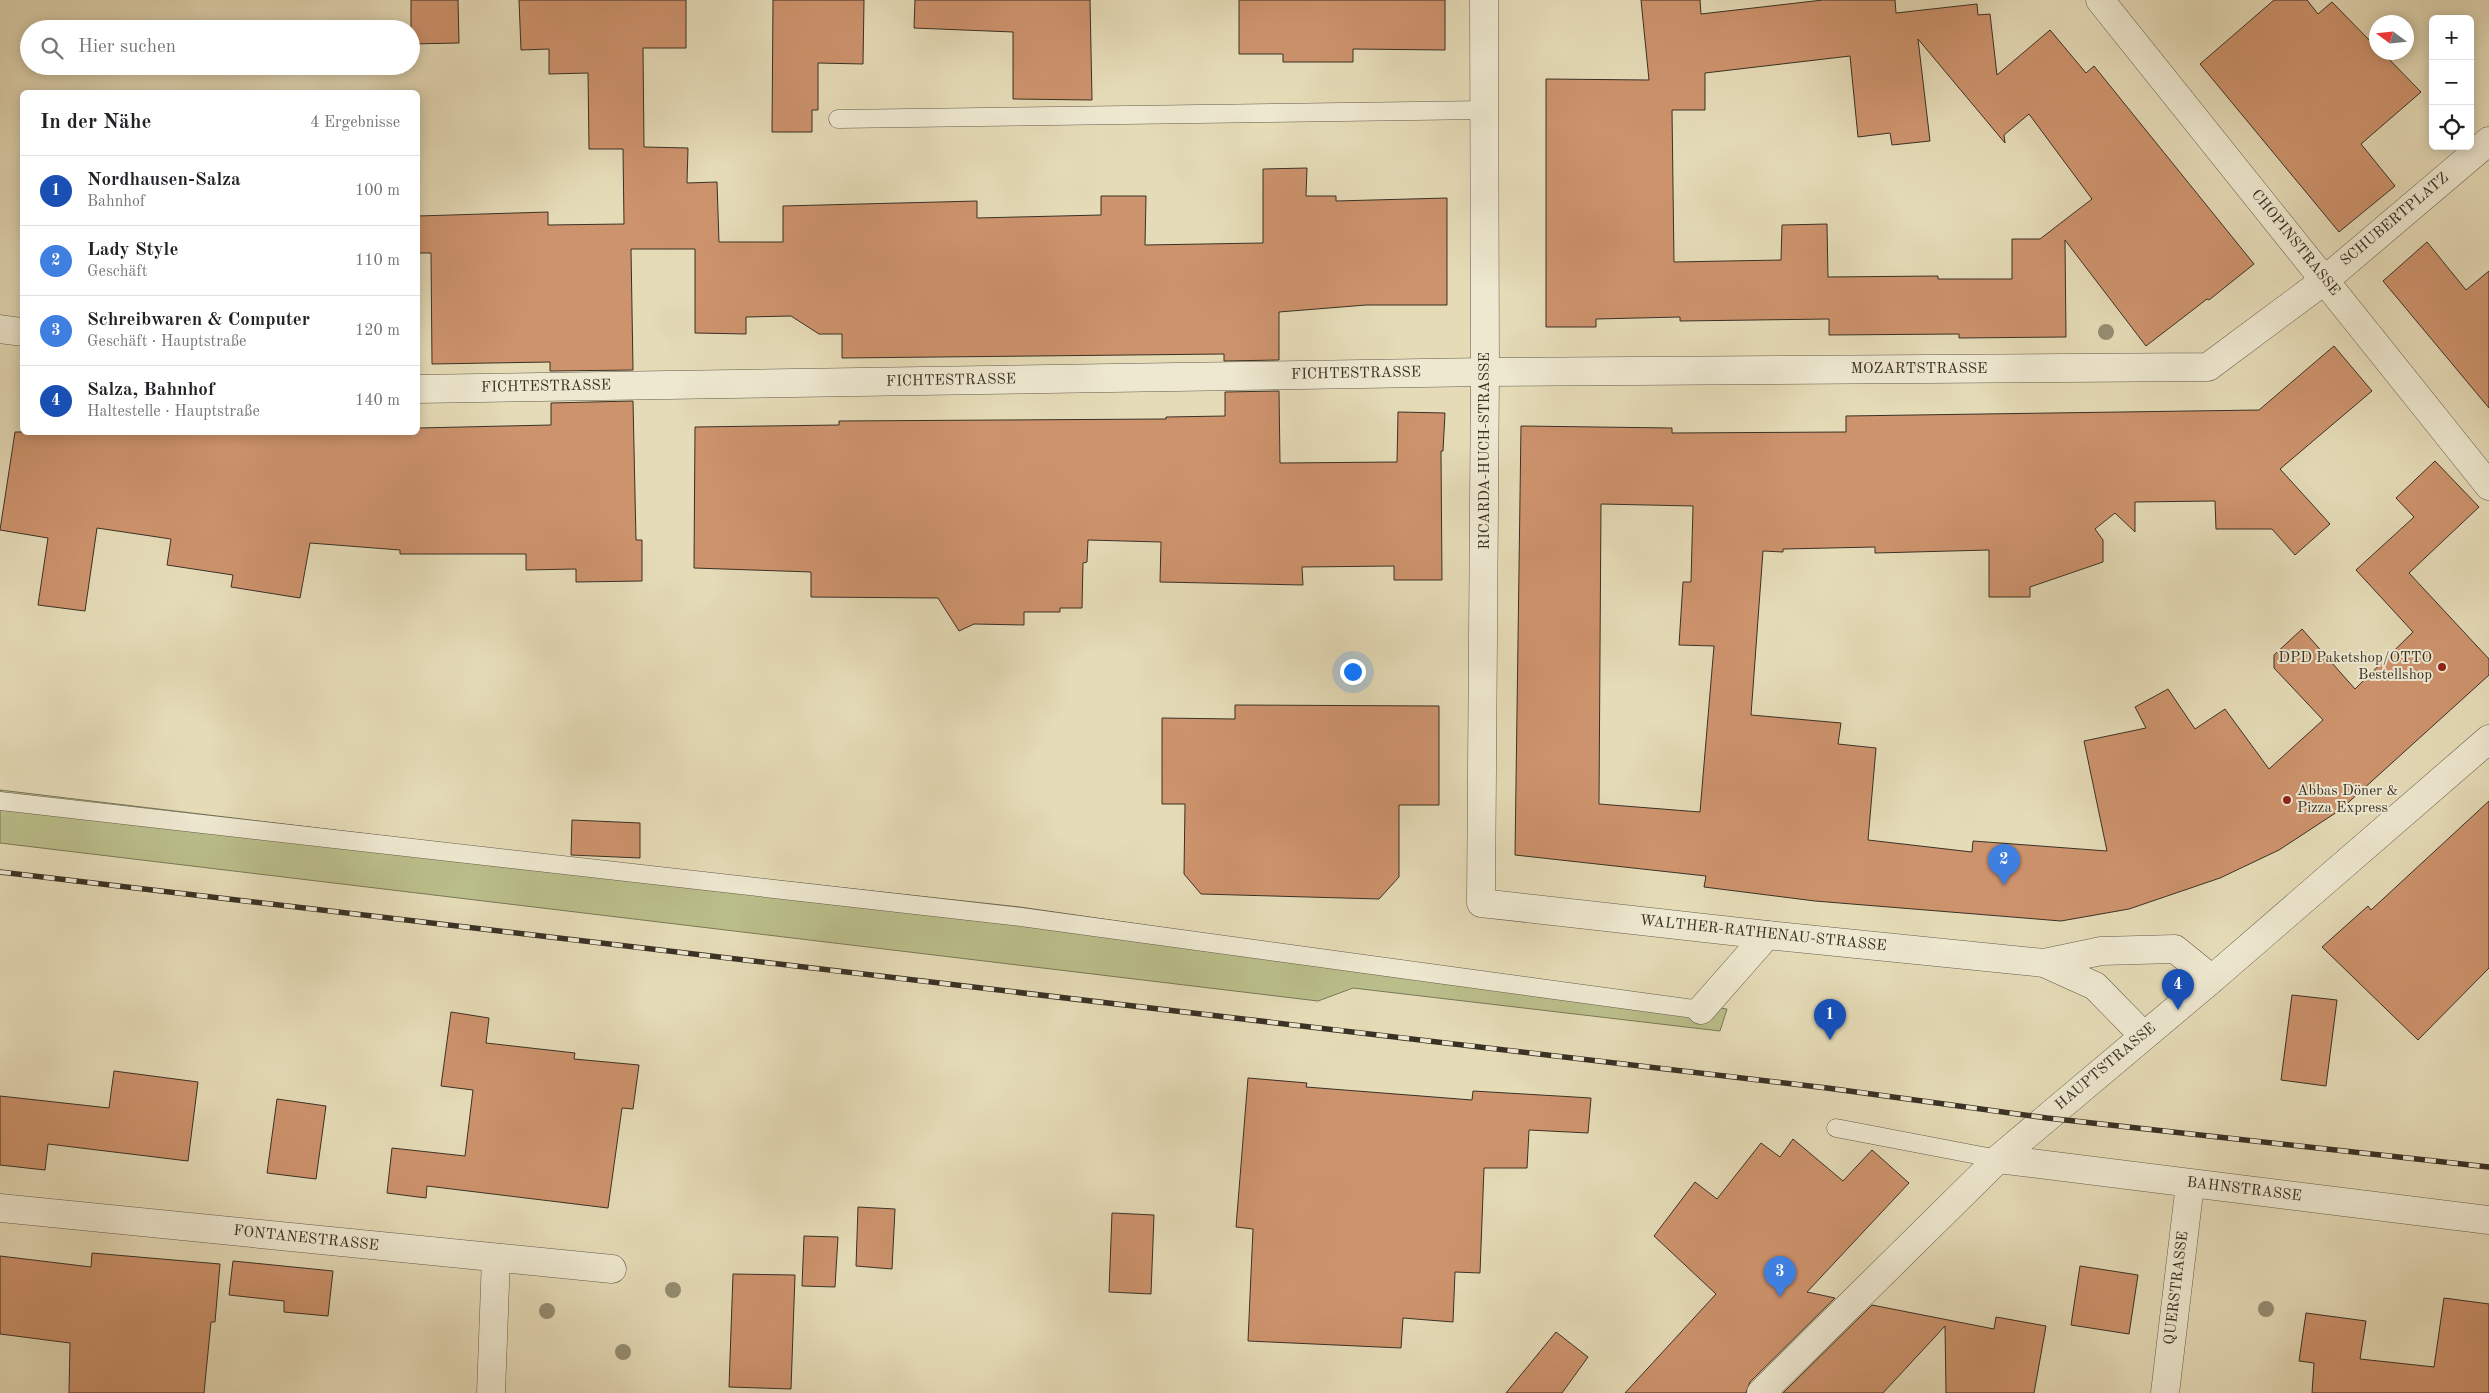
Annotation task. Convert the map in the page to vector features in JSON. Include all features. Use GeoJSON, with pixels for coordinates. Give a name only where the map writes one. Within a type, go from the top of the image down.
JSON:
{"type":"FeatureCollection","features":[{"type":"Feature","properties":{"kind":"street","name":"RICARDA-HUCH-STRASSE"},"geometry":{"type":"LineString","coordinates":[[1481,903],[1486,110],[1484,0]]}},
{"type":"Feature","properties":{"kind":"street","name":"CHOPINSTRASSE"},"geometry":{"type":"LineString","coordinates":[[2100,0],[2489,486]]}},
{"type":"Feature","properties":{"kind":"street","name":"SCHUBERTPLATZ"},"geometry":{"type":"LineString","coordinates":[[2325,280],[2489,141]]}},
{"type":"Feature","properties":{"kind":"street","name":"MOZARTSTRASSE"},"geometry":{"type":"LineString","coordinates":[[1485,372],[2208,367],[2325,280]]}},
{"type":"Feature","properties":{"kind":"street"},"geometry":{"type":"LineString","coordinates":[[0,329],[20,332]]}},
{"type":"Feature","properties":{"kind":"street","name":"FICHTESTRASSE"},"geometry":{"type":"LineString","coordinates":[[420,389],[1485,372]]}},
{"type":"Feature","properties":{"kind":"street","name":"HAUPTSTRASSE"},"geometry":{"type":"LineString","coordinates":[[1761,1393],[1998,1159],[2143,1035],[2212,979],[2489,740]]}},
{"type":"Feature","properties":{"kind":"street","name":"WALTHER-RATHENAU-STRASSE"},"geometry":{"type":"LineString","coordinates":[[1481,903],[1767,936],[2044,962],[2101,951],[2175,950],[2212,979]]}},
{"type":"Feature","properties":{"kind":"street"},"geometry":{"type":"LineString","coordinates":[[1701,1010],[1767,936]]}},
{"type":"Feature","properties":{"kind":"street","name":"WALTHER-RATHENAU-STRASSE"},"geometry":{"type":"LineString","coordinates":[[2044,962],[2095,986],[2143,1035]]}},
{"type":"Feature","properties":{"kind":"street","name":"BAHNSTRASSE"},"geometry":{"type":"LineString","coordinates":[[1998,1159],[2489,1220]]}},
{"type":"Feature","properties":{"kind":"street","name":"QUERSTRASSE"},"geometry":{"type":"LineString","coordinates":[[2165,1393],[2190,1184]]}},
{"type":"Feature","properties":{"kind":"street","name":"FONTANESTRASSE"},"geometry":{"type":"LineString","coordinates":[[0,1208],[612,1269]]}},
{"type":"Feature","properties":{"kind":"street"},"geometry":{"type":"LineString","coordinates":[[491,1393],[496,1258]]}},
{"type":"Feature","properties":{"kind":"lane"},"geometry":{"type":"LineString","coordinates":[[838,119],[1486,110]]}},
{"type":"Feature","properties":{"kind":"lane"},"geometry":{"type":"LineString","coordinates":[[0,801],[1021,917],[1701,1010]]}},
{"type":"Feature","properties":{"kind":"lane"},"geometry":{"type":"LineString","coordinates":[[1836,1128],[1998,1159]]}},
{"type":"Feature","properties":{"kind":"green space"},"geometry":{"type":"Polygon","coordinates":[[[0,790],[559,857],[1020,907],[1727,1009],[1720,1031],[1353,988],[1318,1001],[0,843],[0,790]]]}},
{"type":"Feature","properties":{"kind":"building"},"geometry":{"type":"Polygon","coordinates":[[[411,0],[458,0],[459,43],[420,44],[420,20],[411,20],[411,0]]]}},
{"type":"Feature","properties":{"kind":"building"},"geometry":{"type":"Polygon","coordinates":[[[519,0],[686,0],[686,48],[643,48],[644,147],[688,148],[687,183],[717,182],[719,242],[783,242],[783,206],[977,201],[977,218],[1101,215],[1101,196],[1146,196],[1145,245],[1263,243],[1263,169],[1307,168],[1306,196],[1336,196],[1336,201],[1447,198],[1447,305],[1366,305],[1279,312],[1279,360],[1224,361],[1224,354],[842,358],[842,334],[819,334],[791,316],[746,317],[746,334],[695,333],[695,249],[631,249],[633,370],[550,371],[550,362],[432,364],[431,253],[420,253],[420,216],[548,212],[548,225],[624,224],[623,149],[589,149],[588,73],[549,74],[549,49],[521,50],[519,0]]]}},
{"type":"Feature","properties":{"kind":"building"},"geometry":{"type":"Polygon","coordinates":[[[773,0],[864,0],[863,64],[818,63],[818,110],[812,110],[812,132],[772,132],[773,0]]]}},
{"type":"Feature","properties":{"kind":"building"},"geometry":{"type":"Polygon","coordinates":[[[915,0],[1090,0],[1092,100],[1013,99],[1013,32],[914,28],[915,0]]]}},
{"type":"Feature","properties":{"kind":"building"},"geometry":{"type":"Polygon","coordinates":[[[1239,0],[1445,0],[1445,50],[1353,49],[1353,62],[1283,62],[1283,54],[1239,54],[1239,0]]]}},
{"type":"Feature","properties":{"kind":"building"},"geometry":{"type":"Polygon","coordinates":[[[1641,0],[1700,0],[1701,14],[1823,0],[1895,0],[1896,13],[1977,4],[1978,15],[1990,14],[1997,75],[2050,30],[2086,73],[2094,66],[2254,264],[2146,346],[2065,240],[2066,337],[1959,338],[1959,334],[1829,335],[1829,319],[1680,321],[1680,317],[1596,319],[1596,327],[1546,327],[1546,79],[1649,80],[1641,0]],[[1918,39],[1930,141],[1892,145],[1890,133],[1858,137],[1850,56],[1705,73],[1705,110],[1672,110],[1674,262],[1781,260],[1782,225],[1827,224],[1828,277],[1938,276],[1938,279],[2012,279],[2012,239],[2040,239],[2092,199],[2029,114],[2004,135],[2005,143],[1918,39]]]}},
{"type":"Feature","properties":{"kind":"building"},"geometry":{"type":"Polygon","coordinates":[[[2274,0],[2307,0],[2318,14],[2332,2],[2369,40],[2369,60],[2390,60],[2421,92],[2361,144],[2395,186],[2339,232],[2200,64],[2274,0]]]}},
{"type":"Feature","properties":{"kind":"building"},"geometry":{"type":"Polygon","coordinates":[[[2427,242],[2466,290],[2489,271],[2489,408],[2383,281],[2427,242]]]}},
{"type":"Feature","properties":{"kind":"building"},"geometry":{"type":"Polygon","coordinates":[[[2334,346],[2372,391],[2280,469],[2330,524],[2295,555],[2272,529],[2216,529],[2215,501],[2135,502],[2135,532],[2115,513],[2095,529],[2103,540],[2103,562],[2030,587],[2030,597],[1989,597],[1989,550],[1875,553],[1875,547],[1783,549],[1783,552],[1763,551],[1751,715],[1841,723],[1838,744],[1876,748],[1868,840],[1972,852],[1973,841],[2107,851],[2084,741],[2146,728],[2135,707],[2168,689],[2195,729],[2225,709],[2269,769],[2323,720],[2274,668],[2274,655],[2302,629],[2355,689],[2413,632],[2356,570],[2414,517],[2396,498],[2435,461],[2479,507],[2409,573],[2489,659],[2489,675],[2340,810],[2279,850],[2220,878],[2129,909],[2061,921],[1815,901],[1704,887],[1706,876],[1515,855],[1521,426],[1672,428],[1672,433],[1846,432],[1846,416],[2259,410],[2334,346]],[[1601,504],[1599,804],[1700,812],[1714,646],[1679,645],[1683,582],[1691,582],[1693,506],[1601,504]]]}},
{"type":"Feature","properties":{"kind":"building"},"geometry":{"type":"Polygon","coordinates":[[[1279,391],[1280,463],[1397,462],[1398,412],[1445,413],[1443,451],[1441,451],[1442,580],[1394,580],[1394,566],[1302,567],[1303,585],[1160,582],[1161,542],[1088,540],[1087,562],[1083,563],[1082,608],[1060,608],[1060,612],[1024,612],[1024,625],[974,624],[959,631],[938,598],[811,597],[811,572],[694,568],[695,427],[839,425],[839,421],[1166,419],[1166,417],[1225,416],[1225,392],[1279,391]]]}},
{"type":"Feature","properties":{"kind":"building"},"geometry":{"type":"Polygon","coordinates":[[[633,401],[636,540],[642,540],[642,581],[576,582],[576,569],[526,570],[526,554],[400,554],[400,550],[310,543],[300,598],[231,587],[233,575],[167,565],[171,539],[97,528],[85,611],[38,605],[48,538],[0,530],[15,432],[20,432],[20,435],[420,435],[420,428],[551,425],[551,403],[633,401]]]}},
{"type":"Feature","properties":{"kind":"building"},"geometry":{"type":"Polygon","coordinates":[[[1235,705],[1439,706],[1439,805],[1399,805],[1399,877],[1379,899],[1201,894],[1184,874],[1185,804],[1162,804],[1162,718],[1235,719],[1235,705]]]}},
{"type":"Feature","properties":{"kind":"building"},"geometry":{"type":"Polygon","coordinates":[[[2489,801],[2489,968],[2418,1040],[2322,947],[2368,906],[2371,910],[2489,801]]]}},
{"type":"Feature","properties":{"kind":"building"},"geometry":{"type":"Polygon","coordinates":[[[572,820],[640,823],[640,858],[571,855],[572,820]]]}},
{"type":"Feature","properties":{"kind":"building"},"geometry":{"type":"Polygon","coordinates":[[[2292,995],[2337,1000],[2326,1086],[2281,1080],[2292,995]]]}},
{"type":"Feature","properties":{"kind":"building"},"geometry":{"type":"Polygon","coordinates":[[[451,1012],[489,1018],[486,1043],[575,1053],[574,1059],[639,1065],[633,1109],[622,1108],[608,1208],[427,1186],[426,1198],[387,1193],[392,1148],[465,1156],[473,1090],[441,1086],[451,1012]]]}},
{"type":"Feature","properties":{"kind":"building"},"geometry":{"type":"Polygon","coordinates":[[[114,1071],[198,1082],[188,1161],[48,1144],[45,1170],[0,1165],[0,1096],[109,1108],[114,1071]]]}},
{"type":"Feature","properties":{"kind":"building"},"geometry":{"type":"Polygon","coordinates":[[[1248,1078],[1307,1083],[1306,1087],[1472,1100],[1473,1091],[1591,1098],[1588,1133],[1529,1130],[1527,1168],[1484,1168],[1480,1273],[1455,1272],[1453,1322],[1403,1318],[1401,1348],[1248,1341],[1253,1229],[1236,1227],[1248,1078]]]}},
{"type":"Feature","properties":{"kind":"building"},"geometry":{"type":"Polygon","coordinates":[[[277,1099],[326,1106],[316,1179],[267,1173],[277,1099]]]}},
{"type":"Feature","properties":{"kind":"building"},"geometry":{"type":"Polygon","coordinates":[[[1793,1139],[1843,1181],[1872,1150],[1909,1183],[1807,1292],[1835,1298],[1750,1382],[1746,1393],[1625,1393],[1716,1294],[1654,1236],[1695,1182],[1717,1199],[1761,1143],[1780,1157],[1793,1139]]]}},
{"type":"Feature","properties":{"kind":"building"},"geometry":{"type":"Polygon","coordinates":[[[858,1207],[895,1209],[892,1269],[856,1266],[858,1207]]]}},
{"type":"Feature","properties":{"kind":"building"},"geometry":{"type":"Polygon","coordinates":[[[1112,1213],[1154,1215],[1151,1294],[1109,1292],[1112,1213]]]}},
{"type":"Feature","properties":{"kind":"building"},"geometry":{"type":"Polygon","coordinates":[[[804,1236],[838,1237],[835,1287],[802,1286],[804,1236]]]}},
{"type":"Feature","properties":{"kind":"building"},"geometry":{"type":"Polygon","coordinates":[[[92,1253],[220,1264],[215,1322],[211,1322],[204,1393],[69,1393],[70,1343],[0,1334],[0,1256],[91,1267],[92,1253]]]}},
{"type":"Feature","properties":{"kind":"building"},"geometry":{"type":"Polygon","coordinates":[[[233,1261],[333,1271],[328,1316],[284,1312],[284,1301],[229,1295],[233,1261]]]}},
{"type":"Feature","properties":{"kind":"building"},"geometry":{"type":"Polygon","coordinates":[[[2080,1266],[2138,1275],[2129,1334],[2071,1325],[2080,1266]]]}},
{"type":"Feature","properties":{"kind":"building"},"geometry":{"type":"Polygon","coordinates":[[[733,1274],[795,1275],[791,1389],[729,1387],[733,1274]]]}},
{"type":"Feature","properties":{"kind":"building"},"geometry":{"type":"Polygon","coordinates":[[[2444,1298],[2489,1304],[2489,1393],[2312,1393],[2314,1363],[2299,1361],[2306,1313],[2366,1321],[2360,1359],[2434,1367],[2444,1298]]]}},
{"type":"Feature","properties":{"kind":"building"},"geometry":{"type":"Polygon","coordinates":[[[1872,1305],[1994,1329],[1996,1317],[2046,1326],[2034,1393],[1946,1393],[1945,1326],[1883,1393],[1783,1393],[1872,1305]]]}},
{"type":"Feature","properties":{"kind":"building"},"geometry":{"type":"Polygon","coordinates":[[[1556,1332],[1588,1357],[1562,1393],[1506,1393],[1556,1332]]]}},
{"type":"Feature","properties":{"kind":"railway"},"geometry":{"type":"LineString","coordinates":[[0,872],[1827,1088],[2047,1118],[2489,1167]]}},
{"type":"Feature","properties":{"kind":"place","name":"DPD Paketshop/OTTO Bestellshop"},"geometry":{"type":"Point","coordinates":[2442,667]}},
{"type":"Feature","properties":{"kind":"place","name":"Abbas Döner & Pizza Express"},"geometry":{"type":"Point","coordinates":[2287,800]}},
{"type":"Feature","properties":{"kind":"place","name":"Lady Style"},"geometry":{"type":"Point","coordinates":[2004,885]}},
{"type":"Feature","properties":{"kind":"place","name":"Salza, Bahnhof"},"geometry":{"type":"Point","coordinates":[2178,1010]}},
{"type":"Feature","properties":{"kind":"place","name":"Nordhausen-Salza"},"geometry":{"type":"Point","coordinates":[1830,1040]}},
{"type":"Feature","properties":{"kind":"place","name":"Schreibwaren & Computer"},"geometry":{"type":"Point","coordinates":[1780,1297]}}]}
